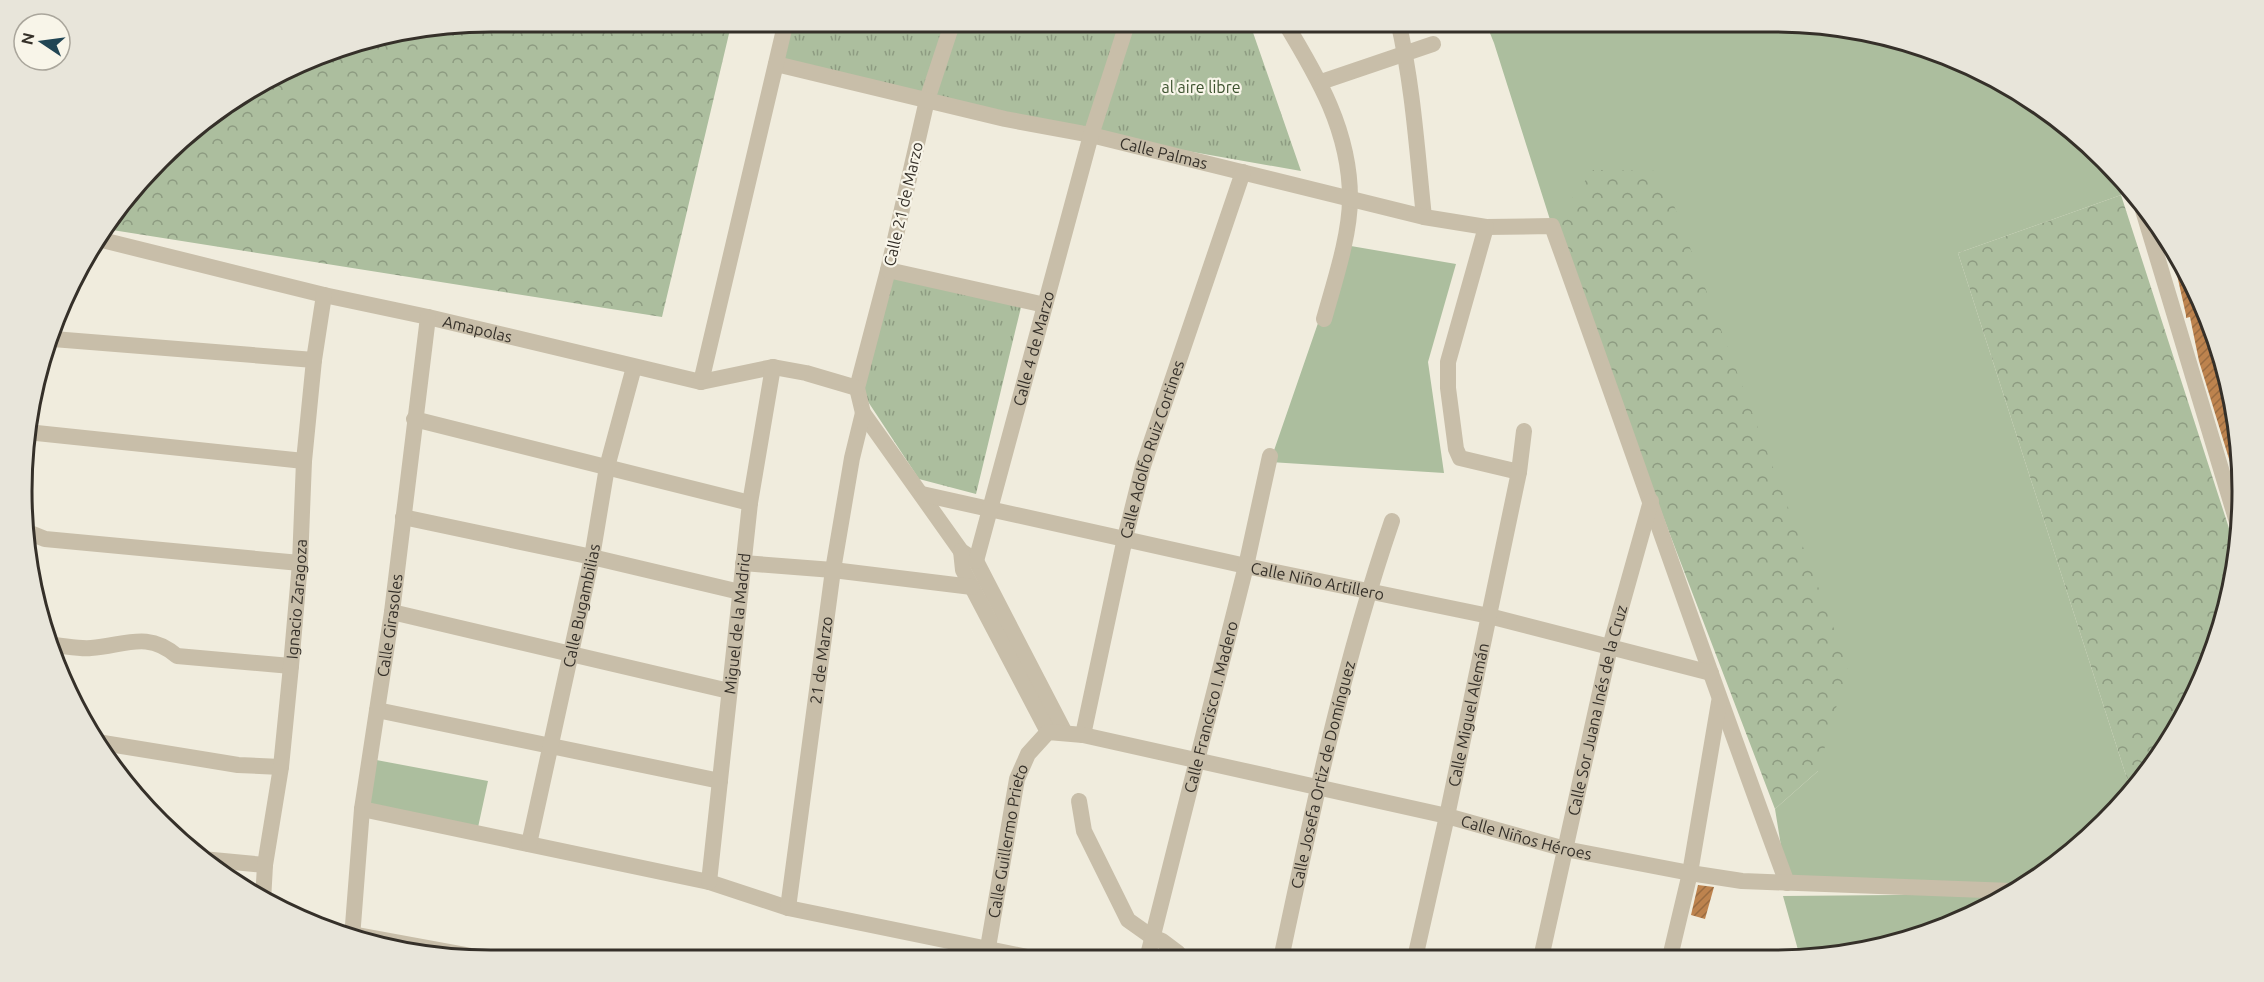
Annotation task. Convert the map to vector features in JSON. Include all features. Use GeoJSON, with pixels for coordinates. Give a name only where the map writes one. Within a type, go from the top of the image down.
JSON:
{"type":"FeatureCollection","features":[{"type":"Feature","properties":{"kind":"street"},"geometry":{"type":"LineString","coordinates":[[701,382],[783,32]]}},
{"type":"Feature","properties":{"kind":"street","name":"Calle 21 de Marzo"},"geometry":{"type":"LineString","coordinates":[[857,388],[888,270],[927,100],[949,32]]}},
{"type":"Feature","properties":{"kind":"street","name":"Calle 4 de Marzo"},"geometry":{"type":"LineString","coordinates":[[976,561],[1091,135],[1124,32]]}},
{"type":"Feature","properties":{"kind":"street"},"geometry":{"type":"LineString","coordinates":[[1291,32],[1321,82],[1337,120],[1348,175],[1350,200],[1341,259],[1324,319]]}},
{"type":"Feature","properties":{"kind":"street"},"geometry":{"type":"LineString","coordinates":[[1400,32],[1414,120],[1424,217]]}},
{"type":"Feature","properties":{"kind":"street"},"geometry":{"type":"LineString","coordinates":[[1321,82],[1433,44]]}},
{"type":"Feature","properties":{"kind":"street","name":"Calle Palmas"},"geometry":{"type":"LineString","coordinates":[[776,64],[1005,118],[1091,135],[1424,217],[1486,227],[1552,226],[1651,501]]}},
{"type":"Feature","properties":{"kind":"street","name":"Calle Adolfo Ruiz Cortines"},"geometry":{"type":"LineString","coordinates":[[1083,735],[1125,538],[1143,466],[1243,172]]}},
{"type":"Feature","properties":{"kind":"street"},"geometry":{"type":"LineString","coordinates":[[2147,225],[2232,505]]}},
{"type":"Feature","properties":{"kind":"street"},"geometry":{"type":"LineString","coordinates":[[1486,227],[1448,362],[1449,398],[1456,449],[1460,458],[1519,472]]}},
{"type":"Feature","properties":{"kind":"street","name":"Amapolas"},"geometry":{"type":"LineString","coordinates":[[106,241],[324,295],[428,317],[701,382],[773,367],[806,373],[857,388]]}},
{"type":"Feature","properties":{"kind":"street"},"geometry":{"type":"LineString","coordinates":[[888,270],[1045,305]]}},
{"type":"Feature","properties":{"kind":"street","name":"Ignacio Zaragoza"},"geometry":{"type":"LineString","coordinates":[[264,890],[291,666],[300,563],[304,461],[314,360],[324,295]]}},
{"type":"Feature","properties":{"kind":"street","name":"Calle Girasoles"},"geometry":{"type":"LineString","coordinates":[[353,929],[362,809],[392,612],[428,317]]}},
{"type":"Feature","properties":{"kind":"street"},"geometry":{"type":"LineString","coordinates":[[57,339],[314,360]]}},
{"type":"Feature","properties":{"kind":"street","name":"Calle Bugambilias"},"geometry":{"type":"LineString","coordinates":[[529,844],[592,557],[607,467],[634,367]]}},
{"type":"Feature","properties":{"kind":"street","name":"Miguel de la Madrid"},"geometry":{"type":"LineString","coordinates":[[709,882],[750,503],[773,367]]}},
{"type":"Feature","properties":{"kind":"street"},"geometry":{"type":"LineString","coordinates":[[857,388],[863,413],[960,551],[976,561],[1056,732]]}},
{"type":"Feature","properties":{"kind":"street","name":"21 de Marzo"},"geometry":{"type":"LineString","coordinates":[[788,908],[833,570],[852,458],[863,413]]}},
{"type":"Feature","properties":{"kind":"street"},"geometry":{"type":"LineString","coordinates":[[414,420],[750,503]]}},
{"type":"Feature","properties":{"kind":"street","name":"Calle Miguel Alemán"},"geometry":{"type":"LineString","coordinates":[[1417,950],[1519,472],[1524,431]]}},
{"type":"Feature","properties":{"kind":"street"},"geometry":{"type":"LineString","coordinates":[[35,433],[304,461]]}},
{"type":"Feature","properties":{"kind":"street","name":"Calle Francisco I. Madero"},"geometry":{"type":"LineString","coordinates":[[1148,950],[1246,566],[1270,456]]}},
{"type":"Feature","properties":{"kind":"street","name":"Calle Niño Artillero"},"geometry":{"type":"LineString","coordinates":[[922,494],[1246,566],[1489,616],[1711,673]]}},
{"type":"Feature","properties":{"kind":"street"},"geometry":{"type":"LineString","coordinates":[[1651,501],[1719,700],[1787,883]]}},
{"type":"Feature","properties":{"kind":"street","name":"Calle Sor Juana Inés de la Cruz"},"geometry":{"type":"LineString","coordinates":[[1543,950],[1610,647],[1651,501]]}},
{"type":"Feature","properties":{"kind":"street"},"geometry":{"type":"LineString","coordinates":[[403,517],[592,557],[740,592]]}},
{"type":"Feature","properties":{"kind":"street","name":"Calle Josefa Ortiz de Domínguez"},"geometry":{"type":"LineString","coordinates":[[1283,950],[1318,787],[1368,592],[1392,521]]}},
{"type":"Feature","properties":{"kind":"street"},"geometry":{"type":"LineString","coordinates":[[33,534],[45,539],[300,563]]}},
{"type":"Feature","properties":{"kind":"street"},"geometry":{"type":"LineString","coordinates":[[960,551],[963,570],[972,587],[1056,732]]}},
{"type":"Feature","properties":{"kind":"street"},"geometry":{"type":"LineString","coordinates":[[743,563],[833,570],[972,587]]}},
{"type":"Feature","properties":{"kind":"street"},"geometry":{"type":"LineString","coordinates":[[392,612],[729,691]]}},
{"type":"Feature","properties":{"kind":"street"},"geometry":{"type":"LineString","coordinates":[[58,645],[91,648],[133,640],[169,648],[177,656],[291,666]]}},
{"type":"Feature","properties":{"kind":"street"},"geometry":{"type":"LineString","coordinates":[[1672,950],[1690,873],[1719,700]]}},
{"type":"Feature","properties":{"kind":"street"},"geometry":{"type":"LineString","coordinates":[[377,710],[720,781]]}},
{"type":"Feature","properties":{"kind":"street","name":"Calle Niños Héroes"},"geometry":{"type":"LineString","coordinates":[[1056,732],[1083,735],[1447,816],[1565,849],[1690,873],[1742,881],[2000,891]]}},
{"type":"Feature","properties":{"kind":"street","name":"Calle Guillermo Prieto"},"geometry":{"type":"LineString","coordinates":[[988,950],[1017,779],[1028,754],[1056,732]]}},
{"type":"Feature","properties":{"kind":"street"},"geometry":{"type":"LineString","coordinates":[[108,744],[238,765],[280,767]]}},
{"type":"Feature","properties":{"kind":"street"},"geometry":{"type":"LineString","coordinates":[[1079,801],[1084,831],[1128,920],[1174,950]]}},
{"type":"Feature","properties":{"kind":"street"},"geometry":{"type":"LineString","coordinates":[[362,809],[709,882],[788,908],[970,950]]}},
{"type":"Feature","properties":{"kind":"street"},"geometry":{"type":"LineString","coordinates":[[218,860],[265,865]]}},
{"type":"Feature","properties":{"kind":"green space"},"geometry":{"type":"Polygon","coordinates":[[[461,32],[729,32],[662,317],[113,230],[126,211],[166,166],[211,126],[261,93],[315,66],[343,56],[401,40],[461,32]]]}},
{"type":"Feature","properties":{"kind":"green space","name":"al aire libre"},"geometry":{"type":"Polygon","coordinates":[[[790,32],[1253,32],[1301,171],[1074,131],[784,59],[790,32]]]}},
{"type":"Feature","properties":{"kind":"green space"},"geometry":{"type":"Polygon","coordinates":[[[1490,32],[1803,32],[1863,40],[1949,66],[2003,93],[2053,126],[2098,166],[2120,190],[2121,195],[1958,253],[2128,782],[2098,816],[2053,856],[2003,889],[1787,883],[1775,809],[1818,771],[1552,226],[1490,32]]]}},
{"type":"Feature","properties":{"kind":"green space"},"geometry":{"type":"Polygon","coordinates":[[[1593,170],[1661,171],[1848,666],[1818,771],[1775,809],[1552,226],[1593,170]]]}},
{"type":"Feature","properties":{"kind":"green space"},"geometry":{"type":"Polygon","coordinates":[[[2121,195],[2231,534],[2217,610],[2198,667],[2171,721],[2128,782],[1958,253],[2121,195]]]}},
{"type":"Feature","properties":{"kind":"green space"},"geometry":{"type":"Polygon","coordinates":[[[1345,245],[1456,264],[1428,362],[1444,473],[1270,462],[1345,245]]]}},
{"type":"Feature","properties":{"kind":"green space"},"geometry":{"type":"Polygon","coordinates":[[[887,271],[1022,303],[976,494],[919,479],[861,391],[887,271]]]}},
{"type":"Feature","properties":{"kind":"green space"},"geometry":{"type":"Polygon","coordinates":[[[371,759],[488,781],[477,832],[364,808],[371,759]]]}},
{"type":"Feature","properties":{"kind":"green space"},"geometry":{"type":"Polygon","coordinates":[[[1993,894],[1949,916],[1892,935],[1863,942],[1803,950],[1798,950],[1783,896],[1993,894]]]}},
{"type":"Feature","properties":{"kind":"building"},"geometry":{"type":"Polygon","coordinates":[[[2176,271],[2198,315],[2217,372],[2229,431],[2232,469],[2199,361],[2190,317],[2186,318],[2176,271]]]}},
{"type":"Feature","properties":{"kind":"building"},"geometry":{"type":"Polygon","coordinates":[[[1698,885],[1714,887],[1705,919],[1691,915],[1698,885]]]}}]}
